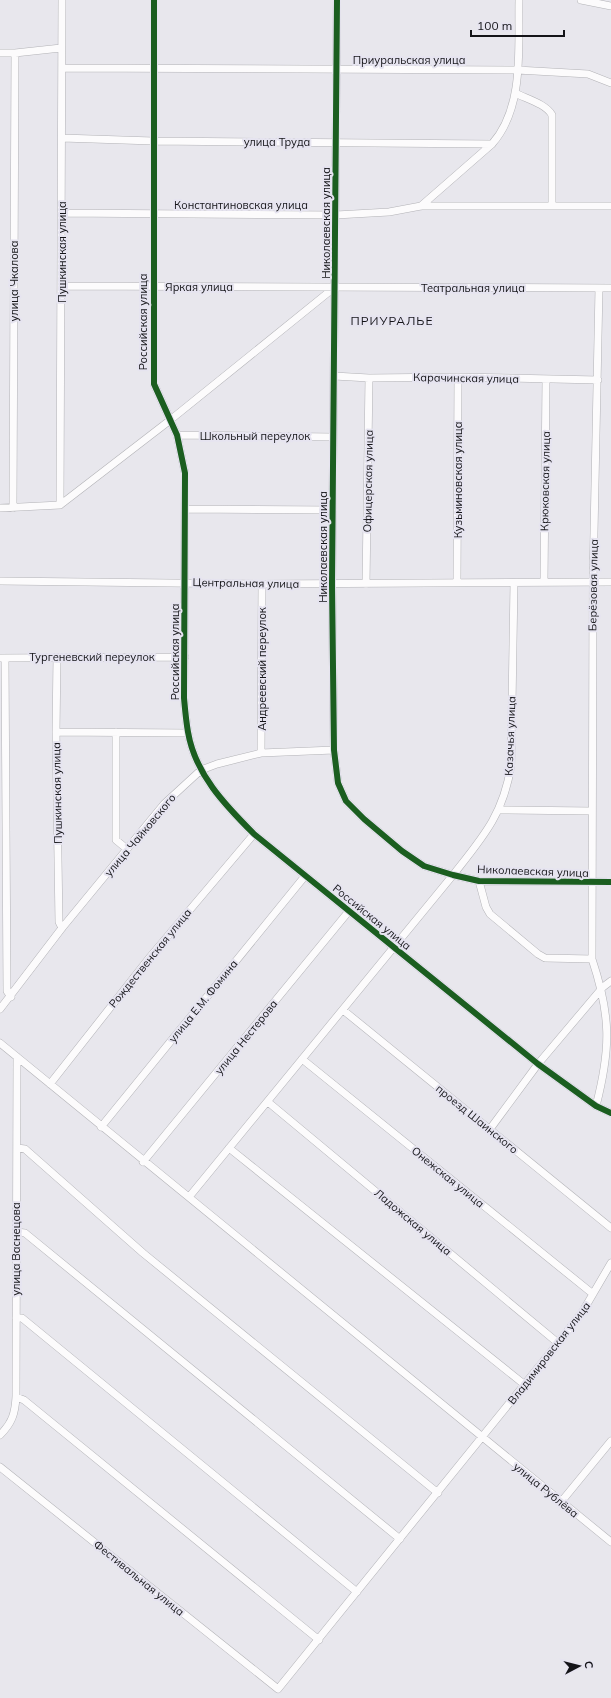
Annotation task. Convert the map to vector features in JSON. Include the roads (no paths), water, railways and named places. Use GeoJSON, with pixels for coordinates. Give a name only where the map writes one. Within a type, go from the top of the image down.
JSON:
{"type":"FeatureCollection","features":[{"type":"Feature","properties":{"kind":"street","name":"Пушкинская улица"},"geometry":{"type":"LineString","coordinates":[[60,505],[62,0]]}},
{"type":"Feature","properties":{"kind":"street","name":"Российская улица"},"geometry":{"type":"LineString","coordinates":[[154,0],[152,287],[154,384],[169,421],[177,436],[185,473],[184,698],[188,733],[201,770],[222,802],[254,834],[538,1064],[596,1106],[611,1112]]}},
{"type":"Feature","properties":{"kind":"street","name":"Николаевская улица"},"geometry":{"type":"LineString","coordinates":[[337,0],[332,584],[334,750],[338,783],[346,801],[354,810],[402,851],[424,866],[479,881],[611,882]]}},
{"type":"Feature","properties":{"kind":"street"},"geometry":{"type":"LineString","coordinates":[[421,206],[492,144],[501,134],[515,94],[519,0]]}},
{"type":"Feature","properties":{"kind":"street"},"geometry":{"type":"LineString","coordinates":[[581,0],[611,6]]}},
{"type":"Feature","properties":{"kind":"street"},"geometry":{"type":"LineString","coordinates":[[0,53],[15,53],[61,48]]}},
{"type":"Feature","properties":{"kind":"street","name":"улица Чкалова"},"geometry":{"type":"LineString","coordinates":[[13,508],[15,53]]}},
{"type":"Feature","properties":{"kind":"street","name":"Приуральская улица"},"geometry":{"type":"LineString","coordinates":[[62,68],[517,70],[588,74],[611,82]]}},
{"type":"Feature","properties":{"kind":"street"},"geometry":{"type":"LineString","coordinates":[[515,94],[540,106],[552,115],[552,205]]}},
{"type":"Feature","properties":{"kind":"street","name":"улица Труда"},"geometry":{"type":"LineString","coordinates":[[62,138],[153,141],[492,144]]}},
{"type":"Feature","properties":{"kind":"street","name":"Константиновская улица"},"geometry":{"type":"LineString","coordinates":[[61,213],[336,215],[389,212],[421,206],[611,206]]}},
{"type":"Feature","properties":{"kind":"street","name":"Яркая улица"},"geometry":{"type":"LineString","coordinates":[[62,286],[335,287]]}},
{"type":"Feature","properties":{"kind":"street"},"geometry":{"type":"LineString","coordinates":[[0,508],[60,505],[169,421],[335,287]]}},
{"type":"Feature","properties":{"kind":"street","name":"Театральная улица"},"geometry":{"type":"LineString","coordinates":[[335,287],[611,288]]}},
{"type":"Feature","properties":{"kind":"street","name":"Берёзовая улица"},"geometry":{"type":"LineString","coordinates":[[592,959],[593,582],[599,288]]}},
{"type":"Feature","properties":{"kind":"street","name":"Карачинская улица"},"geometry":{"type":"LineString","coordinates":[[334,376],[370,378],[598,380]]}},
{"type":"Feature","properties":{"kind":"street","name":"Офицерская улица"},"geometry":{"type":"LineString","coordinates":[[366,584],[370,378]]}},
{"type":"Feature","properties":{"kind":"street","name":"Кузьминовская улица"},"geometry":{"type":"LineString","coordinates":[[457,583],[458,378]]}},
{"type":"Feature","properties":{"kind":"street","name":"Крюковская улица"},"geometry":{"type":"LineString","coordinates":[[544,582],[546,380]]}},
{"type":"Feature","properties":{"kind":"street","name":"Школьный переулок"},"geometry":{"type":"LineString","coordinates":[[177,436],[334,436]]}},
{"type":"Feature","properties":{"kind":"street"},"geometry":{"type":"LineString","coordinates":[[185,509],[333,510]]}},
{"type":"Feature","properties":{"kind":"street","name":"Центральная улица"},"geometry":{"type":"LineString","coordinates":[[0,581],[262,584],[611,582]]}},
{"type":"Feature","properties":{"kind":"street","name":"Казачья улица"},"geometry":{"type":"LineString","coordinates":[[394,948],[488,829],[499,810],[507,789],[511,766],[514,583]]}},
{"type":"Feature","properties":{"kind":"street","name":"Андреевский переулок"},"geometry":{"type":"LineString","coordinates":[[261,753],[262,584]]}},
{"type":"Feature","properties":{"kind":"street","name":"Пушкинская улица"},"geometry":{"type":"LineString","coordinates":[[57,657],[56,732],[59,922],[62,928]]}},
{"type":"Feature","properties":{"kind":"street","name":"Тургеневский переулок"},"geometry":{"type":"LineString","coordinates":[[3,658],[184,657]]}},
{"type":"Feature","properties":{"kind":"street"},"geometry":{"type":"LineString","coordinates":[[3,658],[7,991],[11,997]]}},
{"type":"Feature","properties":{"kind":"street"},"geometry":{"type":"LineString","coordinates":[[56,732],[188,733]]}},
{"type":"Feature","properties":{"kind":"street"},"geometry":{"type":"LineString","coordinates":[[116,732],[116,840],[127,849]]}},
{"type":"Feature","properties":{"kind":"street","name":"улица Чайковского"},"geometry":{"type":"LineString","coordinates":[[0,1009],[11,997],[62,928],[164,804],[201,770],[217,764],[261,753],[334,750]]}},
{"type":"Feature","properties":{"kind":"street"},"geometry":{"type":"LineString","coordinates":[[499,810],[592,811]]}},
{"type":"Feature","properties":{"kind":"street","name":"Рождественская улица"},"geometry":{"type":"LineString","coordinates":[[50,1084],[150,957],[254,834]]}},
{"type":"Feature","properties":{"kind":"street","name":"улица Е.М. Фомина"},"geometry":{"type":"LineString","coordinates":[[101,1127],[305,876]]}},
{"type":"Feature","properties":{"kind":"street"},"geometry":{"type":"LineString","coordinates":[[479,881],[486,907],[490,914],[538,954],[552,958],[592,959],[603,988],[608,1020],[609,1039],[602,1083],[596,1106]]}},
{"type":"Feature","properties":{"kind":"street","name":"улица Нестерова"},"geometry":{"type":"LineString","coordinates":[[144,1162],[349,911]]}},
{"type":"Feature","properties":{"kind":"street"},"geometry":{"type":"LineString","coordinates":[[188,1198],[394,948]]}},
{"type":"Feature","properties":{"kind":"street"},"geometry":{"type":"LineString","coordinates":[[490,1128],[538,1064],[603,988],[611,981]]}},
{"type":"Feature","properties":{"kind":"street","name":"проезд Шаинского"},"geometry":{"type":"LineString","coordinates":[[343,1010],[490,1128],[611,1228]]}},
{"type":"Feature","properties":{"kind":"street","name":"улица Рублёва"},"geometry":{"type":"LineString","coordinates":[[0,1043],[481,1438],[611,1542]]}},
{"type":"Feature","properties":{"kind":"street","name":"улица Васнецова"},"geometry":{"type":"LineString","coordinates":[[0,1435],[11,1424],[15,1413],[16,1397],[17,1057]]}},
{"type":"Feature","properties":{"kind":"street","name":"Онежская улица"},"geometry":{"type":"LineString","coordinates":[[302,1059],[593,1294]]}},
{"type":"Feature","properties":{"kind":"street","name":"Ладожская улица"},"geometry":{"type":"LineString","coordinates":[[268,1102],[558,1343]]}},
{"type":"Feature","properties":{"kind":"street"},"geometry":{"type":"LineString","coordinates":[[17,1148],[25,1150],[144,1253],[438,1493]]}},
{"type":"Feature","properties":{"kind":"street"},"geometry":{"type":"LineString","coordinates":[[229,1148],[525,1385]]}},
{"type":"Feature","properties":{"kind":"street"},"geometry":{"type":"LineString","coordinates":[[17,1232],[25,1233],[400,1539]]}},
{"type":"Feature","properties":{"kind":"street","name":"Владимировская улица"},"geometry":{"type":"LineString","coordinates":[[278,1689],[558,1343],[583,1311],[611,1263]]}},
{"type":"Feature","properties":{"kind":"street"},"geometry":{"type":"LineString","coordinates":[[16,1318],[22,1318],[357,1592]]}},
{"type":"Feature","properties":{"kind":"street"},"geometry":{"type":"LineString","coordinates":[[16,1397],[24,1400],[319,1640]]}},
{"type":"Feature","properties":{"kind":"street"},"geometry":{"type":"LineString","coordinates":[[561,1502],[611,1441]]}},
{"type":"Feature","properties":{"kind":"street","name":"Фестивальная улица"},"geometry":{"type":"LineString","coordinates":[[0,1466],[278,1689]]}},
{"type":"Feature","properties":{"kind":"district","name":"ПРИУРАЛЬЕ"},"geometry":{"type":"Point","coordinates":[392,321]}}]}
